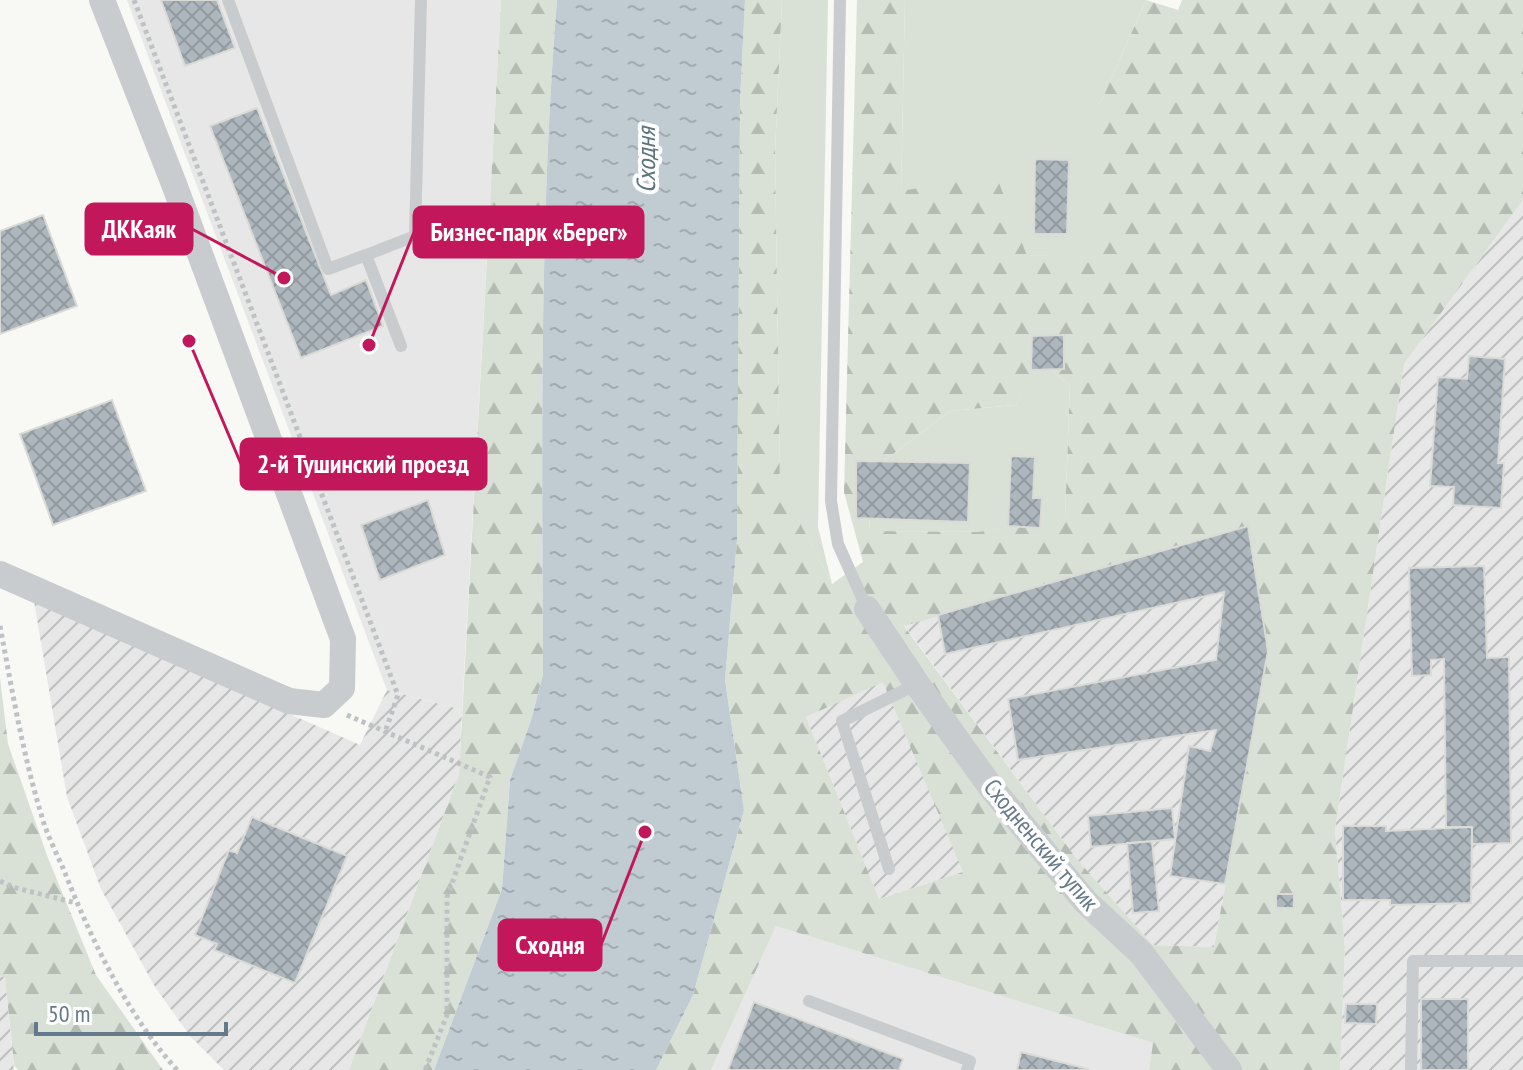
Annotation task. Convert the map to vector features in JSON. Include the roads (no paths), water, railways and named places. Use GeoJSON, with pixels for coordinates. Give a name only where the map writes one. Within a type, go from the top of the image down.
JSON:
{"type":"FeatureCollection","features":[{"type":"Feature","properties":{"kind":"street"},"geometry":{"type":"LineString","coordinates":[[0,574],[289,701],[333,696],[343,639],[174,184],[102,0]]}},
{"type":"Feature","properties":{"kind":"street","name":"Сходненский тупик"},"geometry":{"type":"LineString","coordinates":[[867,609],[990,786],[1085,901],[1142,954],[1229,1070]]}},
{"type":"Feature","properties":{"kind":"lane"},"geometry":{"type":"LineString","coordinates":[[228,0],[328,269],[415,236],[421,0]]}},
{"type":"Feature","properties":{"kind":"lane"},"geometry":{"type":"LineString","coordinates":[[840,0],[831,501],[838,544],[867,609]]}},
{"type":"Feature","properties":{"kind":"lane"},"geometry":{"type":"LineString","coordinates":[[366,255],[401,346]]}},
{"type":"Feature","properties":{"kind":"lane"},"geometry":{"type":"LineString","coordinates":[[889,869],[842,721],[917,684]]}},
{"type":"Feature","properties":{"kind":"lane"},"geometry":{"type":"LineString","coordinates":[[1411,1070],[1413,961],[1523,961]]}},
{"type":"Feature","properties":{"kind":"lane"},"geometry":{"type":"LineString","coordinates":[[809,1001],[970,1061],[967,1070]]}},
{"type":"Feature","properties":{"kind":"water"},"geometry":{"type":"Polygon","coordinates":[[[557,0],[745,0],[740,102],[737,540],[725,680],[744,810],[693,995],[656,1070],[434,1070],[502,889],[510,780],[543,675],[544,253],[557,0]]]}},
{"type":"Feature","properties":{"kind":"place","name":"ДККаяк"},"geometry":{"type":"Point","coordinates":[284,278]}},
{"type":"Feature","properties":{"kind":"place","name":"2-й Тушинский проезд"},"geometry":{"type":"Point","coordinates":[189,341]}},
{"type":"Feature","properties":{"kind":"place","name":"Бизнес-парк «Берег»"},"geometry":{"type":"Point","coordinates":[369,345]}},
{"type":"Feature","properties":{"kind":"place","name":"Сходня"},"geometry":{"type":"Point","coordinates":[645,832]}}]}
